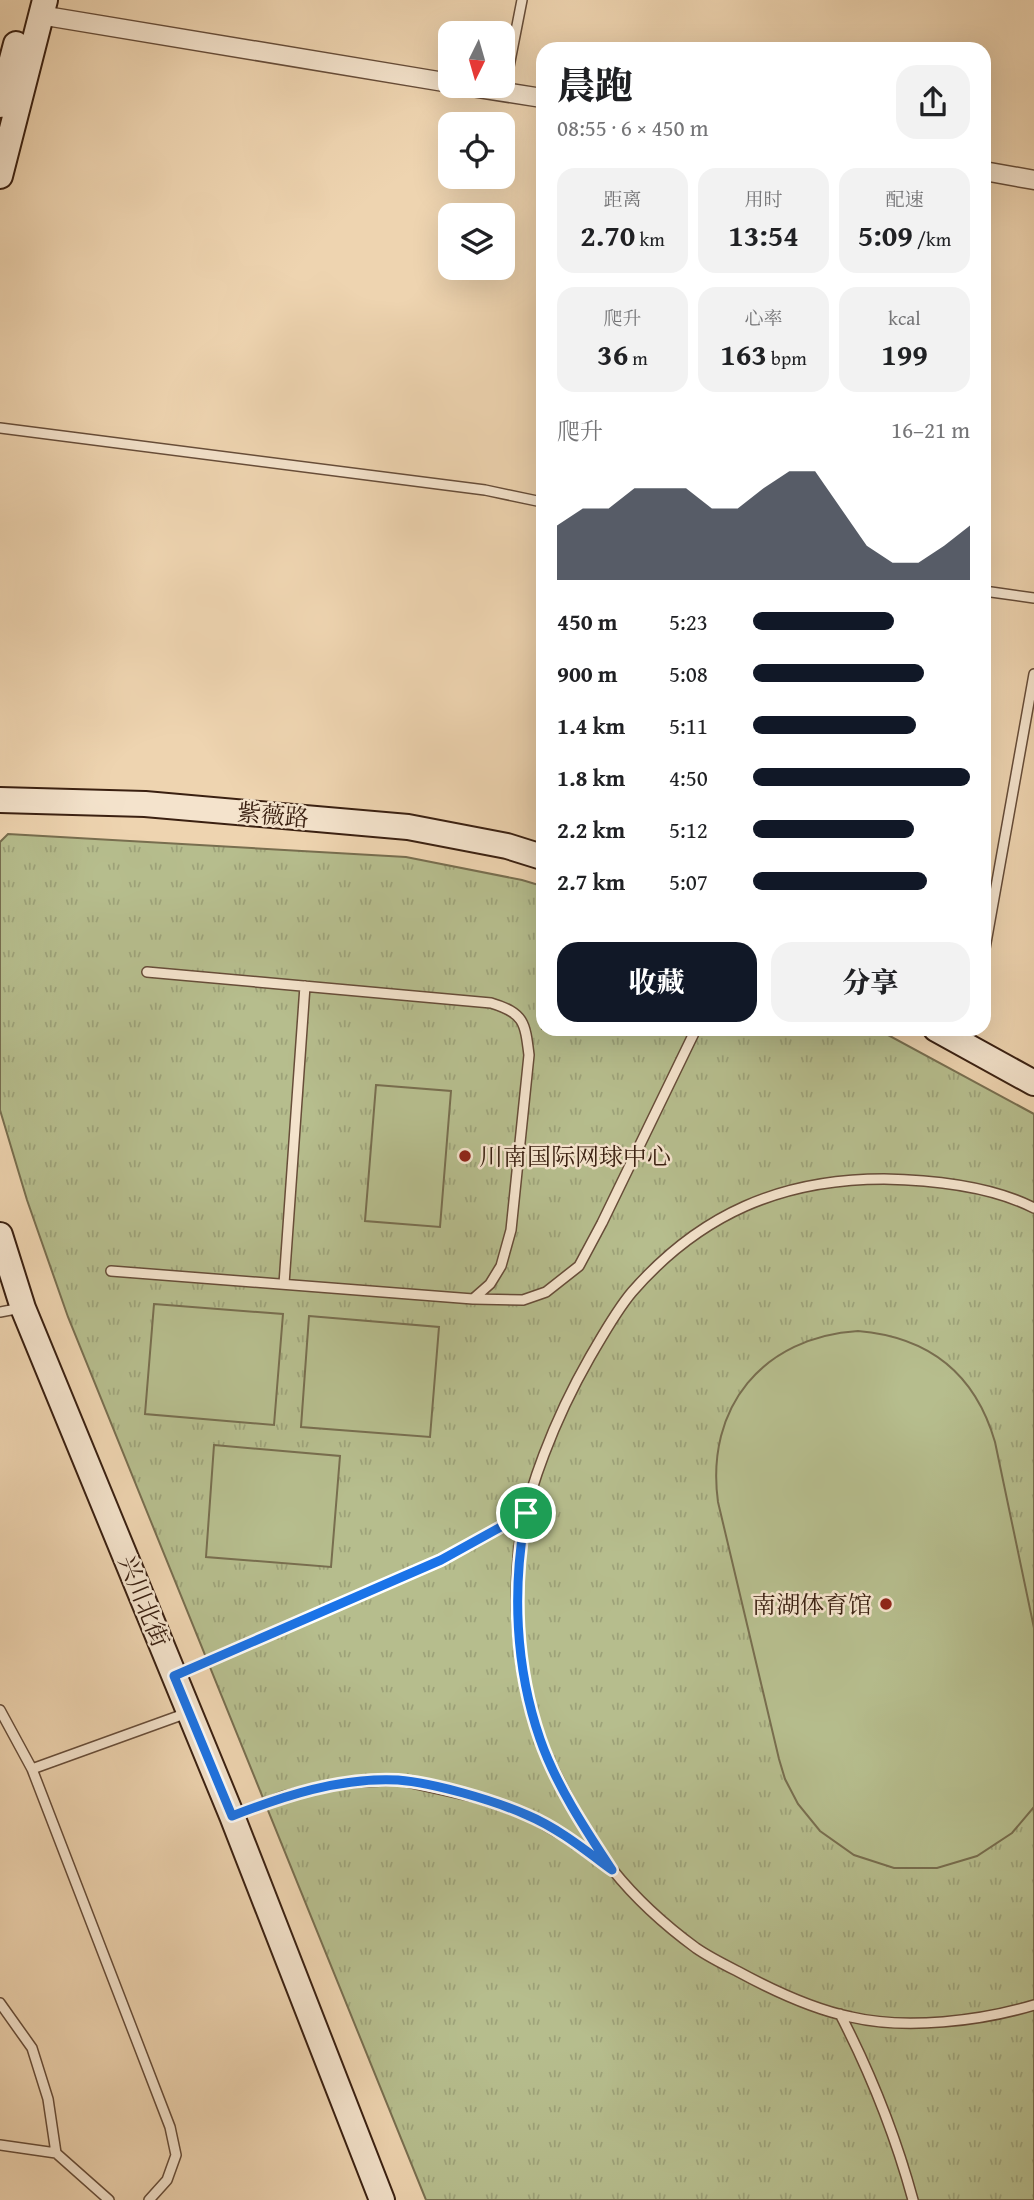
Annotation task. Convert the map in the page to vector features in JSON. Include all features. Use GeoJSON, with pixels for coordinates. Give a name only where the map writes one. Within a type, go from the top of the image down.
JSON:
{"type":"FeatureCollection","features":[{"type":"Feature","properties":{"kind":"street"},"geometry":{"type":"LineString","coordinates":[[38,5],[438,81]]}},
{"type":"Feature","properties":{"kind":"street"},"geometry":{"type":"LineString","coordinates":[[0,105],[38,5]]}},
{"type":"Feature","properties":{"kind":"street"},"geometry":{"type":"LineString","coordinates":[[0,176],[38,5]]}},
{"type":"Feature","properties":{"kind":"street"},"geometry":{"type":"LineString","coordinates":[[515,94],[536,97]]}},
{"type":"Feature","properties":{"kind":"street"},"geometry":{"type":"LineString","coordinates":[[991,172],[1034,180]]}},
{"type":"Feature","properties":{"kind":"street","name":"紫薇路"},"geometry":{"type":"LineString","coordinates":[[0,800],[145,804],[408,827],[507,846],[536,855]]}},
{"type":"Feature","properties":{"kind":"street"},"geometry":{"type":"LineString","coordinates":[[954,1036],[967,1041],[1034,1083]]}},
{"type":"Feature","properties":{"kind":"street","name":"兴川北街"},"geometry":{"type":"LineString","coordinates":[[0,1235],[11,1310],[174,1676],[232,1816],[382,2200]]}},
{"type":"Feature","properties":{"kind":"lane"},"geometry":{"type":"LineString","coordinates":[[515,36],[522,0]]}},
{"type":"Feature","properties":{"kind":"lane"},"geometry":{"type":"LineString","coordinates":[[0,428],[485,490],[536,501]]}},
{"type":"Feature","properties":{"kind":"lane"},"geometry":{"type":"LineString","coordinates":[[991,592],[1034,597]]}},
{"type":"Feature","properties":{"kind":"lane"},"geometry":{"type":"LineString","coordinates":[[991,915],[1034,674]]}},
{"type":"Feature","properties":{"kind":"lane"},"geometry":{"type":"LineString","coordinates":[[147,972],[491,1003],[513,1010],[526,1028],[529,1055],[511,1230],[501,1266],[490,1284],[473,1299]]}},
{"type":"Feature","properties":{"kind":"lane"},"geometry":{"type":"LineString","coordinates":[[284,1284],[305,986]]}},
{"type":"Feature","properties":{"kind":"lane"},"geometry":{"type":"LineString","coordinates":[[111,1271],[473,1299],[523,1300],[546,1292],[579,1266],[693,1036]]}},
{"type":"Feature","properties":{"kind":"lane"},"geometry":{"type":"LineString","coordinates":[[612,1870],[566,1795],[541,1741],[527,1695],[520,1651],[517,1596],[518,1557],[526,1513],[548,1445],[573,1388],[602,1336],[631,1293],[673,1253],[707,1224],[753,1202],[801,1188],[851,1179],[909,1180],[965,1186],[1034,1208]]}},
{"type":"Feature","properties":{"kind":"lane"},"geometry":{"type":"LineString","coordinates":[[174,1676],[441,1560],[526,1513]]}},
{"type":"Feature","properties":{"kind":"lane"},"geometry":{"type":"LineString","coordinates":[[0,1710],[32,1769],[170,2127],[176,2155],[167,2180],[149,2200]]}},
{"type":"Feature","properties":{"kind":"lane"},"geometry":{"type":"LineString","coordinates":[[32,1769],[189,1713]]}},
{"type":"Feature","properties":{"kind":"lane"},"geometry":{"type":"LineString","coordinates":[[232,1816],[284,1796],[343,1783],[398,1780],[479,1798],[528,1815],[564,1836],[612,1870],[656,1914],[699,1951],[748,1978],[791,1997],[852,2018],[894,2021],[947,2022],[985,2018],[1034,2005]]}},
{"type":"Feature","properties":{"kind":"lane"},"geometry":{"type":"LineString","coordinates":[[0,2003],[32,2049],[48,2099],[56,2153]]}},
{"type":"Feature","properties":{"kind":"lane"},"geometry":{"type":"LineString","coordinates":[[840,2014],[873,2082],[898,2147],[912,2200]]}},
{"type":"Feature","properties":{"kind":"lane"},"geometry":{"type":"LineString","coordinates":[[0,2145],[56,2153],[109,2200]]}},
{"type":"Feature","properties":{"kind":"green space"},"geometry":{"type":"Polygon","coordinates":[[[8,834],[406,857],[522,880],[536,884],[536,1036],[890,1036],[1034,1114],[1034,2200],[426,2200],[68,1317],[27,1200],[0,1110],[0,842],[8,834]]]}},
{"type":"Feature","properties":{"kind":"green space"},"geometry":{"type":"Polygon","coordinates":[[[376,1085],[451,1091],[440,1227],[365,1221],[376,1085]]]}},
{"type":"Feature","properties":{"kind":"green space"},"geometry":{"type":"Polygon","coordinates":[[[154,1304],[283,1314],[274,1425],[145,1414],[154,1304]]]}},
{"type":"Feature","properties":{"kind":"green space"},"geometry":{"type":"Polygon","coordinates":[[[309,1316],[439,1327],[430,1437],[301,1427],[309,1316]]]}},
{"type":"Feature","properties":{"kind":"green space"},"geometry":{"type":"Polygon","coordinates":[[[858,1331],[907,1341],[927,1351],[946,1363],[962,1378],[975,1396],[995,1442],[1034,1628],[1034,1807],[1012,1833],[977,1856],[937,1868],[894,1868],[854,1855],[820,1831],[798,1804],[785,1779],[779,1759],[718,1502],[716,1468],[721,1436],[732,1408],[748,1383],[769,1363],[794,1347],[824,1336],[858,1331]]]}},
{"type":"Feature","properties":{"kind":"green space"},"geometry":{"type":"Polygon","coordinates":[[[214,1445],[340,1456],[331,1567],[206,1557],[214,1445]]]}},
{"type":"Feature","properties":{"kind":"place","name":"川南国际网球中心"},"geometry":{"type":"Point","coordinates":[465,1156]}},
{"type":"Feature","properties":{"kind":"place","name":"南湖体育馆"},"geometry":{"type":"Point","coordinates":[886,1604]}},
{"type":"Feature","properties":{"kind":"route"},"geometry":{"type":"LineString","coordinates":[[526,1513],[518,1557],[517,1596],[520,1651],[527,1695],[541,1741],[566,1795],[612,1870],[564,1836],[528,1815],[479,1798],[398,1780],[343,1783],[284,1796],[232,1816],[174,1676],[441,1560],[526,1513]]}}]}
